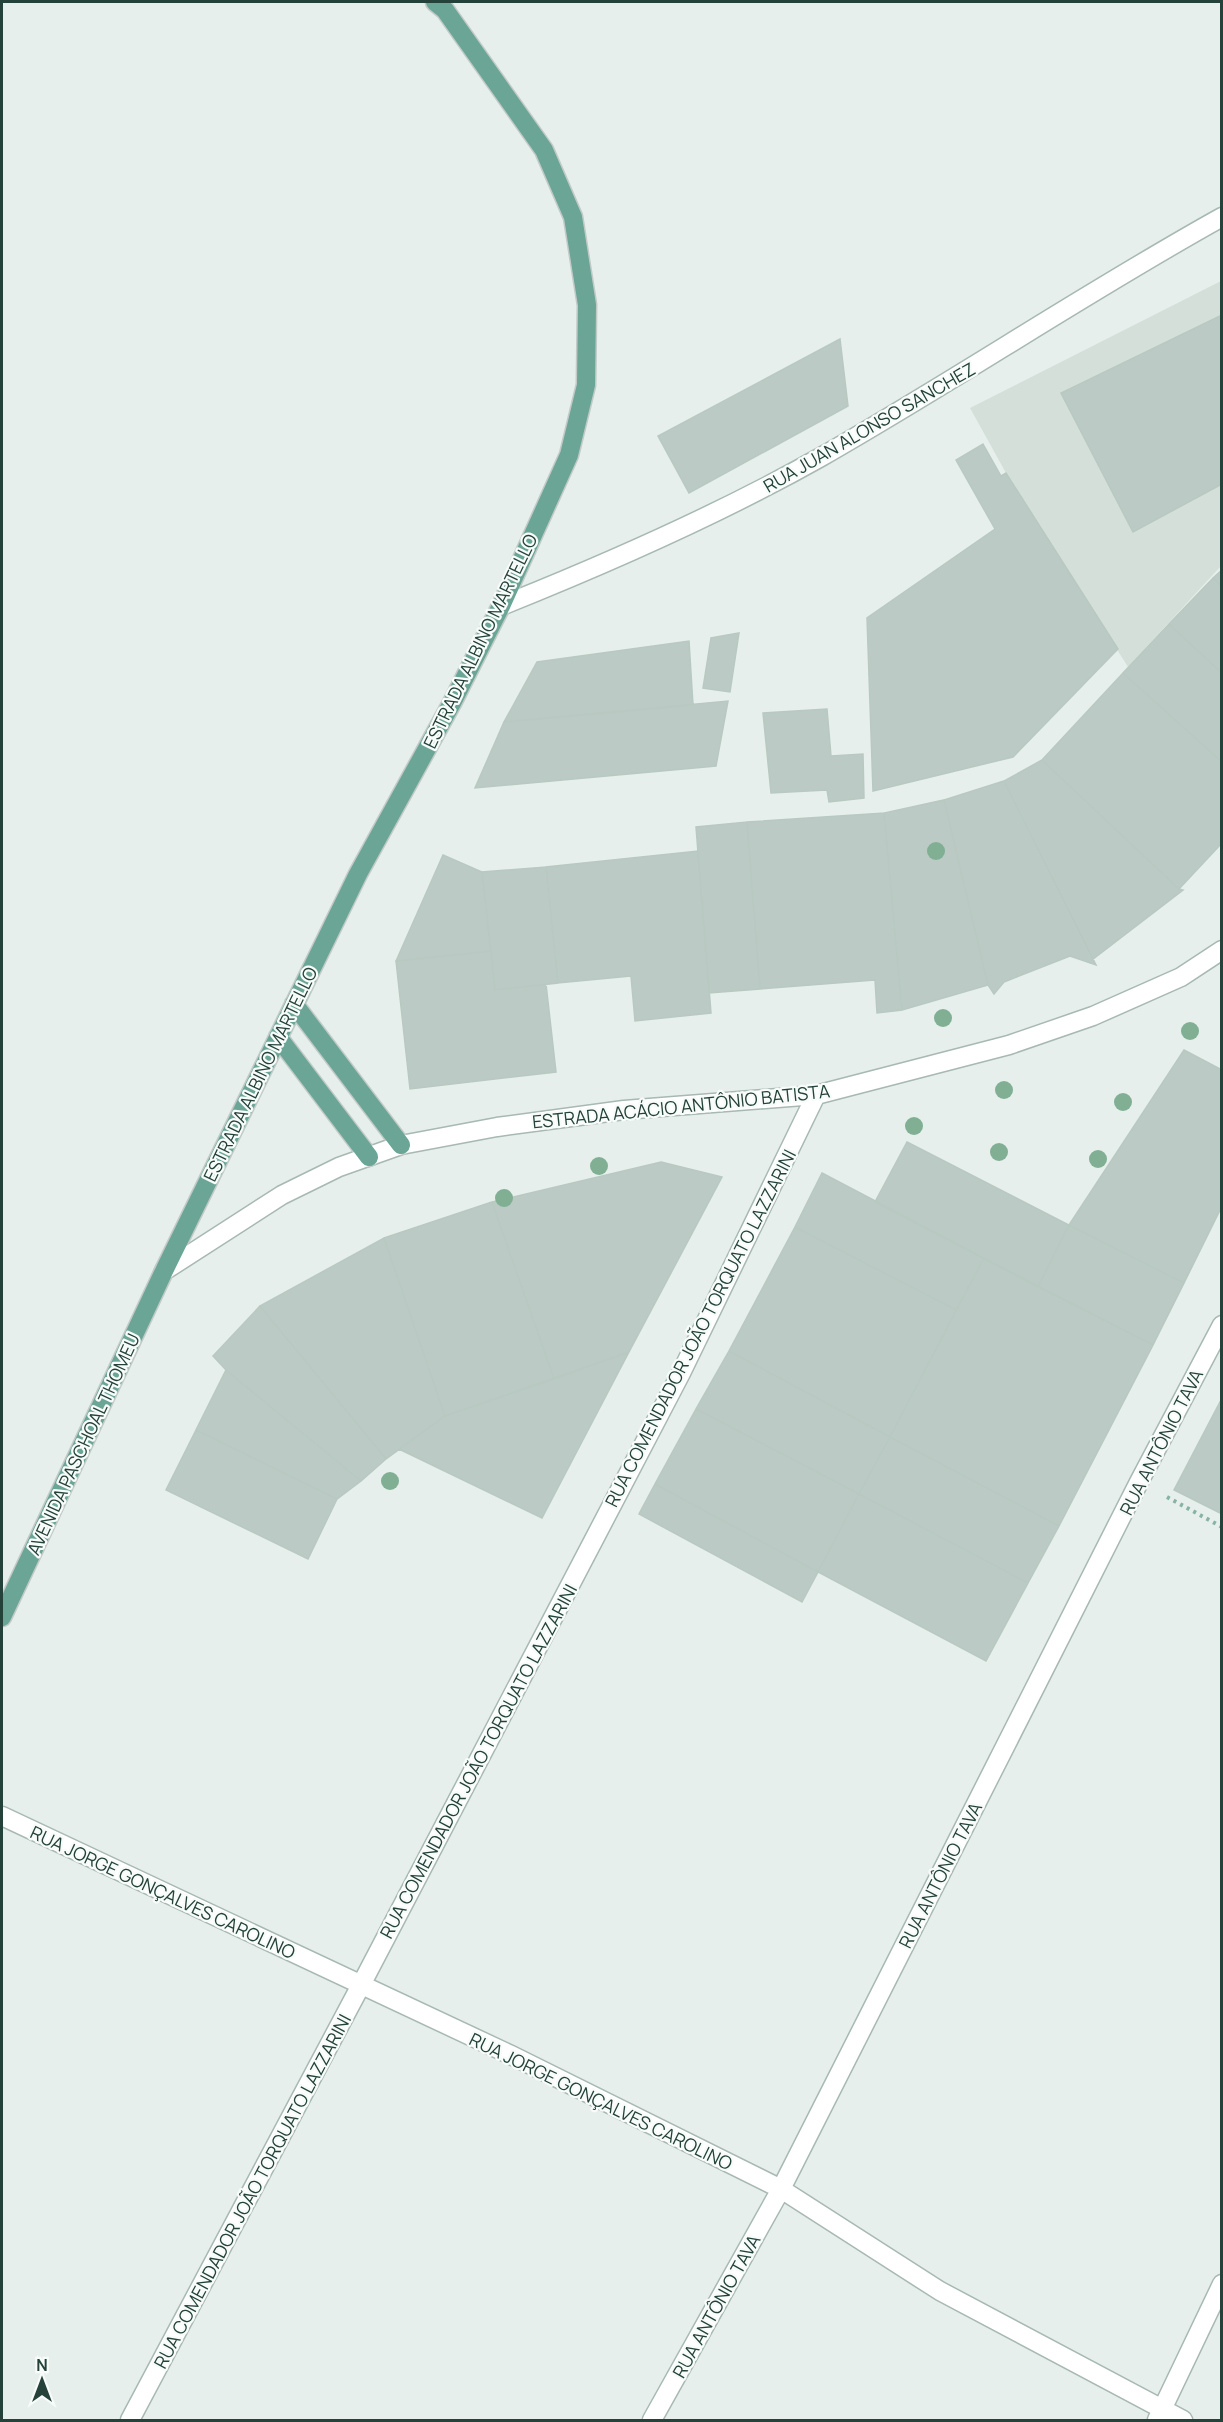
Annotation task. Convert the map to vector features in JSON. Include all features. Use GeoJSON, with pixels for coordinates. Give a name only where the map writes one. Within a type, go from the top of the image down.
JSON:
{"type":"FeatureCollection","features":[{"type":"Feature","properties":{"kind":"main road","name":"ESTRADA ALBINO MARTELLO"},"geometry":{"type":"LineString","coordinates":[[164,1271],[358,874],[452,703],[501,606],[569,455],[586,385],[587,305],[573,217],[544,150],[445,10],[435,2]]}},
{"type":"Feature","properties":{"kind":"main road"},"geometry":{"type":"LineString","coordinates":[[294,1004],[401,1145]]}},
{"type":"Feature","properties":{"kind":"main road"},"geometry":{"type":"LineString","coordinates":[[278,1037],[369,1157]]}},
{"type":"Feature","properties":{"kind":"main road","name":"AVENIDA PASCHOAL THOMEU"},"geometry":{"type":"LineString","coordinates":[[2,1617],[164,1271]]}},
{"type":"Feature","properties":{"kind":"street","name":"RUA JUAN ALONSO SANCHEZ"},"geometry":{"type":"LineString","coordinates":[[501,606],[652,543],[819,458],[981,363],[1137,264],[1221,217]]}},
{"type":"Feature","properties":{"kind":"street","name":"ESTRADA ACÁCIO ANTÔNIO BATISTA"},"geometry":{"type":"LineString","coordinates":[[164,1271],[282,1195],[339,1167],[401,1145],[497,1127],[624,1110],[816,1095],[1010,1045],[1093,1016],[1181,977],[1221,950]]}},
{"type":"Feature","properties":{"kind":"street","name":"RUA COMENDADOR JOÃO TORQUATO LAZZARINI"},"geometry":{"type":"LineString","coordinates":[[130,2421],[681,1373],[816,1095]]}},
{"type":"Feature","properties":{"kind":"street","name":"RUA ANTÔNIO TAVA"},"geometry":{"type":"LineString","coordinates":[[652,2421],[781,2189],[1139,1482],[1221,1325]]}},
{"type":"Feature","properties":{"kind":"street","name":"RUA JORGE GONÇALVES CAROLINO"},"geometry":{"type":"LineString","coordinates":[[2,1816],[511,2055],[781,2189],[940,2291],[1160,2415],[1183,2421]]}},
{"type":"Feature","properties":{"kind":"street"},"geometry":{"type":"LineString","coordinates":[[1160,2415],[1221,2284]]}},
{"type":"Feature","properties":{"kind":"path"},"geometry":{"type":"LineString","coordinates":[[1139,1482],[1221,1527]]}},
{"type":"Feature","properties":{"kind":"shaded area"},"geometry":{"type":"Polygon","coordinates":[[[1221,281],[1221,566],[1128,667],[1006,473],[970,408],[1221,281]]]}},
{"type":"Feature","properties":{"kind":"building"},"geometry":{"type":"Polygon","coordinates":[[[1222,315],[1222,484],[1133,532],[1061,393],[1222,315]]]}},
{"type":"Feature","properties":{"kind":"building"},"geometry":{"type":"Polygon","coordinates":[[[840,339],[848,406],[689,493],[658,436],[840,339]]]}},
{"type":"Feature","properties":{"kind":"building"},"geometry":{"type":"Polygon","coordinates":[[[983,444],[1001,476],[1006,473],[1118,649],[1013,757],[873,791],[867,618],[995,529],[956,460],[983,444]]]}},
{"type":"Feature","properties":{"kind":"building"},"geometry":{"type":"Polygon","coordinates":[[[1222,570],[1222,587],[1213,578],[1222,570]]]}},
{"type":"Feature","properties":{"kind":"building"},"geometry":{"type":"Polygon","coordinates":[[[1213,578],[1222,587],[1222,673],[1169,624],[1213,578]]]}},
{"type":"Feature","properties":{"kind":"building"},"geometry":{"type":"Polygon","coordinates":[[[1169,624],[1222,673],[1222,762],[1123,673],[1169,624]]]}},
{"type":"Feature","properties":{"kind":"building"},"geometry":{"type":"Polygon","coordinates":[[[739,633],[730,692],[703,688],[711,638],[739,633]]]}},
{"type":"Feature","properties":{"kind":"building"},"geometry":{"type":"Polygon","coordinates":[[[689,641],[693,705],[504,722],[537,662],[689,641]]]}},
{"type":"Feature","properties":{"kind":"building"},"geometry":{"type":"Polygon","coordinates":[[[1123,673],[1222,762],[1222,843],[1179,889],[1042,760],[1123,673]]]}},
{"type":"Feature","properties":{"kind":"building"},"geometry":{"type":"Polygon","coordinates":[[[728,701],[716,766],[475,788],[504,722],[728,701]]]}},
{"type":"Feature","properties":{"kind":"building"},"geometry":{"type":"Polygon","coordinates":[[[827,709],[831,756],[863,754],[864,798],[829,802],[827,790],[771,793],[763,713],[827,709]]]}},
{"type":"Feature","properties":{"kind":"building"},"geometry":{"type":"Polygon","coordinates":[[[1042,760],[1179,889],[1183,890],[1093,959],[1004,781],[1042,760]]]}},
{"type":"Feature","properties":{"kind":"building"},"geometry":{"type":"Polygon","coordinates":[[[1004,781],[1096,965],[1070,956],[1004,982],[994,994],[988,985],[944,800],[1004,781]]]}},
{"type":"Feature","properties":{"kind":"building"},"geometry":{"type":"Polygon","coordinates":[[[944,800],[988,985],[902,1010],[884,813],[944,800]]]}},
{"type":"Feature","properties":{"kind":"building"},"geometry":{"type":"Polygon","coordinates":[[[884,813],[902,1010],[877,1013],[875,980],[760,989],[747,822],[884,813]]]}},
{"type":"Feature","properties":{"kind":"building"},"geometry":{"type":"Polygon","coordinates":[[[747,822],[760,989],[709,993],[696,827],[747,822]]]}},
{"type":"Feature","properties":{"kind":"building"},"geometry":{"type":"Polygon","coordinates":[[[698,851],[711,1013],[635,1021],[631,976],[558,983],[546,867],[698,851]]]}},
{"type":"Feature","properties":{"kind":"building"},"geometry":{"type":"Polygon","coordinates":[[[443,855],[482,872],[491,951],[396,961],[443,855]]]}},
{"type":"Feature","properties":{"kind":"building"},"geometry":{"type":"Polygon","coordinates":[[[546,867],[558,983],[495,990],[482,872],[546,867]]]}},
{"type":"Feature","properties":{"kind":"building"},"geometry":{"type":"Polygon","coordinates":[[[491,951],[495,990],[546,984],[556,1072],[410,1089],[396,961],[491,951]]]}},
{"type":"Feature","properties":{"kind":"building"},"geometry":{"type":"Polygon","coordinates":[[[1184,1050],[1222,1070],[1222,1206],[1184,1283],[1069,1225],[1184,1050]]]}},
{"type":"Feature","properties":{"kind":"building"},"geometry":{"type":"Polygon","coordinates":[[[907,1142],[1069,1225],[1038,1287],[875,1202],[907,1142]]]}},
{"type":"Feature","properties":{"kind":"building"},"geometry":{"type":"Polygon","coordinates":[[[661,1162],[722,1177],[629,1352],[554,1379],[492,1202],[661,1162]]]}},
{"type":"Feature","properties":{"kind":"building"},"geometry":{"type":"Polygon","coordinates":[[[822,1173],[984,1258],[956,1310],[795,1227],[822,1173]]]}},
{"type":"Feature","properties":{"kind":"building"},"geometry":{"type":"Polygon","coordinates":[[[492,1202],[554,1379],[445,1416],[384,1238],[492,1202]]]}},
{"type":"Feature","properties":{"kind":"building"},"geometry":{"type":"Polygon","coordinates":[[[1069,1225],[1184,1283],[1153,1345],[1038,1287],[1069,1225]]]}},
{"type":"Feature","properties":{"kind":"building"},"geometry":{"type":"Polygon","coordinates":[[[795,1227],[956,1310],[890,1437],[729,1351],[795,1227]]]}},
{"type":"Feature","properties":{"kind":"building"},"geometry":{"type":"Polygon","coordinates":[[[384,1238],[445,1416],[386,1459],[260,1306],[384,1238]]]}},
{"type":"Feature","properties":{"kind":"building"},"geometry":{"type":"Polygon","coordinates":[[[984,1258],[1153,1345],[1059,1526],[890,1437],[984,1258]]]}},
{"type":"Feature","properties":{"kind":"building"},"geometry":{"type":"Polygon","coordinates":[[[260,1306],[386,1459],[361,1481],[226,1370],[213,1356],[260,1306]]]}},
{"type":"Feature","properties":{"kind":"building"},"geometry":{"type":"Polygon","coordinates":[[[729,1351],[890,1437],[859,1494],[696,1409],[729,1351]]]}},
{"type":"Feature","properties":{"kind":"building"},"geometry":{"type":"Polygon","coordinates":[[[629,1352],[542,1518],[399,1449],[445,1416],[629,1352]]]}},
{"type":"Feature","properties":{"kind":"building"},"geometry":{"type":"Polygon","coordinates":[[[226,1370],[361,1481],[337,1499],[196,1430],[226,1370]]]}},
{"type":"Feature","properties":{"kind":"building"},"geometry":{"type":"Polygon","coordinates":[[[1222,1398],[1222,1514],[1174,1490],[1222,1398]]]}},
{"type":"Feature","properties":{"kind":"building"},"geometry":{"type":"Polygon","coordinates":[[[696,1409],[859,1494],[818,1572],[655,1484],[696,1409]]]}},
{"type":"Feature","properties":{"kind":"building"},"geometry":{"type":"Polygon","coordinates":[[[196,1430],[337,1499],[308,1559],[166,1490],[196,1430]]]}},
{"type":"Feature","properties":{"kind":"building"},"geometry":{"type":"Polygon","coordinates":[[[890,1437],[1059,1526],[1028,1583],[859,1494],[890,1437]]]}},
{"type":"Feature","properties":{"kind":"building"},"geometry":{"type":"Polygon","coordinates":[[[655,1484],[818,1572],[802,1602],[639,1514],[655,1484]]]}},
{"type":"Feature","properties":{"kind":"building"},"geometry":{"type":"Polygon","coordinates":[[[859,1494],[1028,1583],[986,1661],[818,1572],[859,1494]]]}}]}
